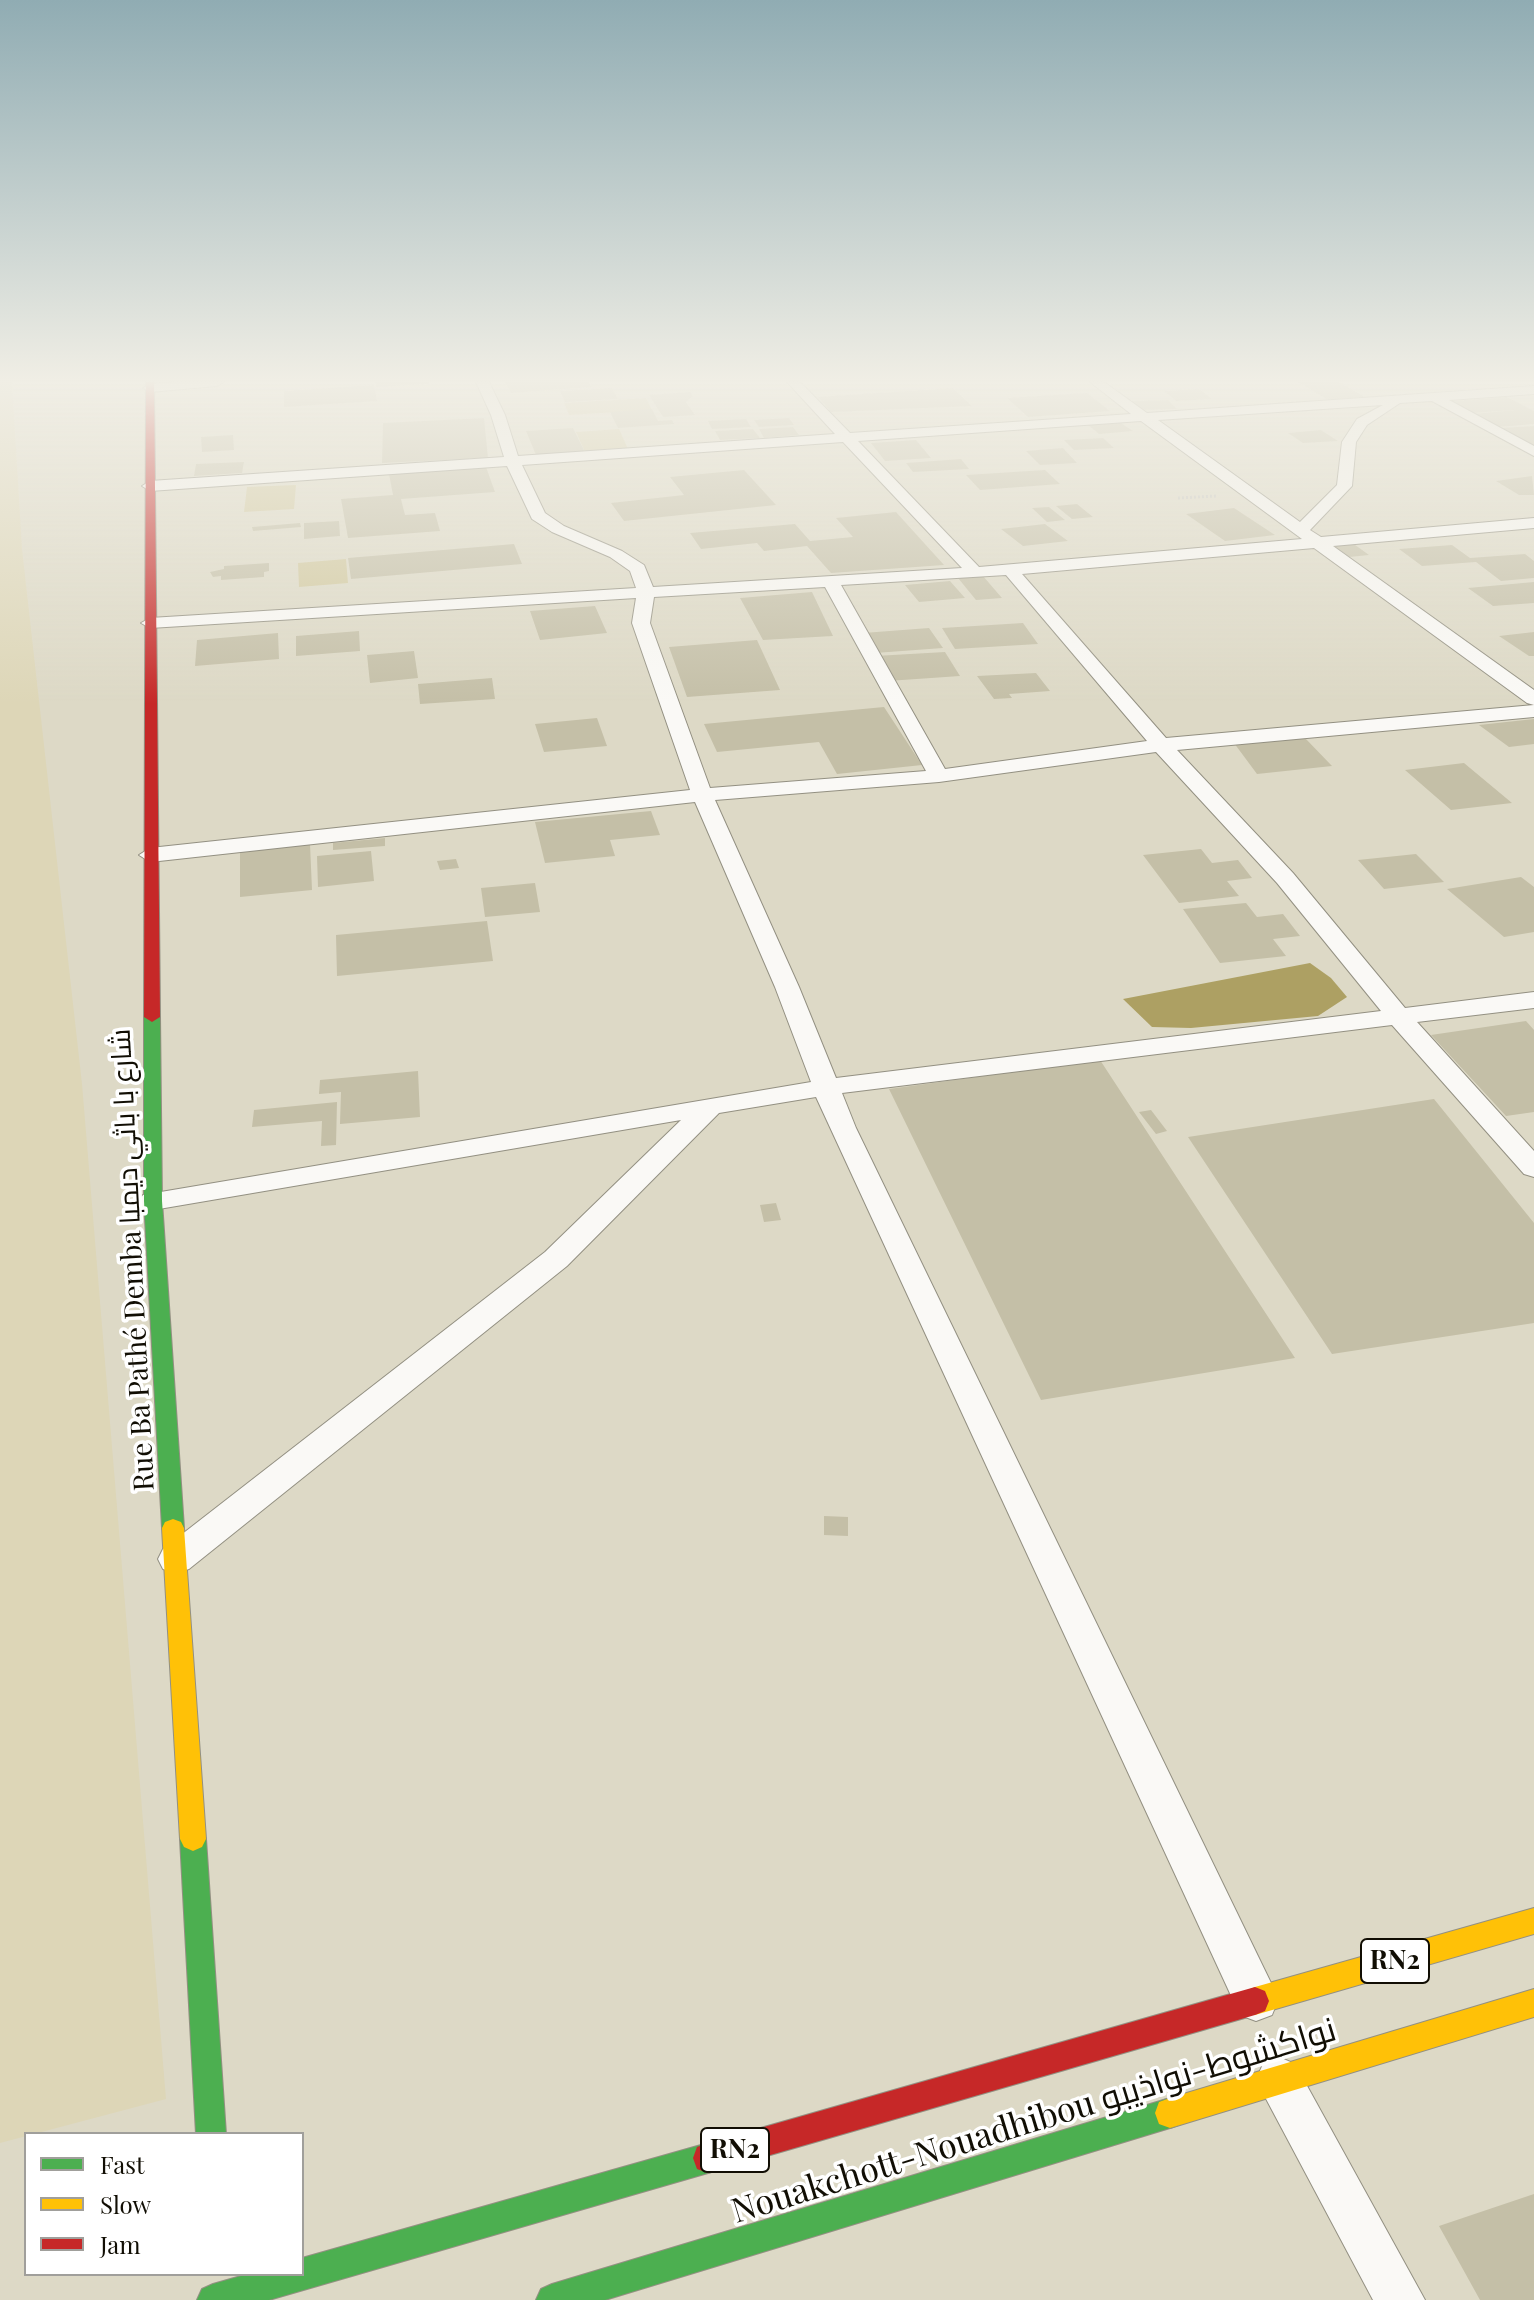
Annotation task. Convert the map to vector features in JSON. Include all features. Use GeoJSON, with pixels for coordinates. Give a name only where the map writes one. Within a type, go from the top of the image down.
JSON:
{"type":"FeatureCollection","features":[{"type":"Feature","properties":{"kind":"main road","name":"Rue Ba Pathé Demba شارع با باثي ديمبا"},"geometry":{"type":"LineString","coordinates":[[150,489],[153,1201],[211,2132]]}},
{"type":"Feature","properties":{"kind":"main road","name":"Nouakchott-Nouadhibou نواكشوط-نواذيبو"},"geometry":{"type":"LineString","coordinates":[[304,2274],[1534,1921]]}},
{"type":"Feature","properties":{"kind":"main road","name":"Nouakchott-Nouadhibou نواكشوط-نواذيبو"},"geometry":{"type":"LineString","coordinates":[[552,2300],[1534,2003]]}},
{"type":"Feature","properties":{"kind":"main road"},"geometry":{"type":"LineString","coordinates":[[218,2299],[220,2276]]}},
{"type":"Feature","properties":{"kind":"main road","name":"Nouakchott-Nouadhibou نواكشوط-نواذيبو"},"geometry":{"type":"LineString","coordinates":[[218,2299],[298,2276]]}},
{"type":"Feature","properties":{"kind":"street"},"geometry":{"type":"LineString","coordinates":[[526,489],[538,516],[558,529],[628,560],[638,569],[646,591],[641,623],[702,795],[787,987],[842,1128],[1256,2000]]}},
{"type":"Feature","properties":{"kind":"street"},"geometry":{"type":"LineString","coordinates":[[897,489],[975,572]]}},
{"type":"Feature","properties":{"kind":"street"},"geometry":{"type":"LineString","coordinates":[[1245,489],[1534,699]]}},
{"type":"Feature","properties":{"kind":"street"},"geometry":{"type":"LineString","coordinates":[[1301,530],[1341,489]]}},
{"type":"Feature","properties":{"kind":"street"},"geometry":{"type":"LineString","coordinates":[[150,623],[1010,570],[1534,523]]}},
{"type":"Feature","properties":{"kind":"street"},"geometry":{"type":"LineString","coordinates":[[1010,570],[1161,745],[1285,878],[1397,1015],[1534,1168]]}},
{"type":"Feature","properties":{"kind":"street"},"geometry":{"type":"LineString","coordinates":[[831,582],[939,776]]}},
{"type":"Feature","properties":{"kind":"street"},"geometry":{"type":"LineString","coordinates":[[150,855],[702,795],[939,776],[1161,745],[1534,711]]}},
{"type":"Feature","properties":{"kind":"street"},"geometry":{"type":"LineString","coordinates":[[153,1201],[826,1087],[1534,1000]]}},
{"type":"Feature","properties":{"kind":"street"},"geometry":{"type":"LineString","coordinates":[[176,1559],[556,1259],[711,1106]]}},
{"type":"Feature","properties":{"kind":"street"},"geometry":{"type":"LineString","coordinates":[[1279,2080],[1400,2300]]}},
{"type":"Feature","properties":{"kind":"shaded area"},"geometry":{"type":"Polygon","coordinates":[[[0,489],[18,489],[22,549],[82,1084],[166,2099],[42,2132],[24,2132],[24,2137],[0,2143],[0,489]]]}},
{"type":"Feature","properties":{"kind":"shaded area"},"geometry":{"type":"Polygon","coordinates":[[[247,489],[296,489],[294,509],[244,512],[247,489]]]}},
{"type":"Feature","properties":{"kind":"shaded area"},"geometry":{"type":"Polygon","coordinates":[[[346,559],[348,583],[299,587],[298,563],[346,559]]]}},
{"type":"Feature","properties":{"kind":"shaded area"},"geometry":{"type":"Polygon","coordinates":[[[1310,963],[1331,978],[1347,997],[1318,1016],[1191,1028],[1152,1027],[1123,999],[1310,963]]]}},
{"type":"Feature","properties":{"kind":"building"},"geometry":{"type":"Polygon","coordinates":[[[392,489],[494,489],[495,492],[401,499],[405,515],[435,513],[440,531],[348,538],[341,499],[393,495],[392,489]]]}},
{"type":"Feature","properties":{"kind":"building"},"geometry":{"type":"Polygon","coordinates":[[[680,489],[762,489],[776,505],[624,521],[611,503],[684,495],[680,489]]]}},
{"type":"Feature","properties":{"kind":"building"},"geometry":{"type":"Polygon","coordinates":[[[1510,489],[1533,489],[1534,495],[1519,495],[1510,489]]]}},
{"type":"Feature","properties":{"kind":"building"},"geometry":{"type":"Polygon","coordinates":[[[1077,504],[1093,517],[1072,519],[1056,506],[1077,504]]]}},
{"type":"Feature","properties":{"kind":"building"},"geometry":{"type":"Polygon","coordinates":[[[1049,507],[1065,520],[1047,522],[1032,508],[1049,507]]]}},
{"type":"Feature","properties":{"kind":"building"},"geometry":{"type":"Polygon","coordinates":[[[1234,508],[1275,535],[1225,541],[1186,514],[1234,508]]]}},
{"type":"Feature","properties":{"kind":"building"},"geometry":{"type":"Polygon","coordinates":[[[896,512],[944,565],[831,573],[807,546],[764,551],[757,543],[701,549],[690,533],[795,524],[810,541],[853,537],[836,518],[896,512]]]}},
{"type":"Feature","properties":{"kind":"building"},"geometry":{"type":"Polygon","coordinates":[[[339,521],[340,536],[304,539],[304,523],[339,521]]]}},
{"type":"Feature","properties":{"kind":"building"},"geometry":{"type":"Polygon","coordinates":[[[300,523],[301,527],[253,531],[252,527],[300,523]]]}},
{"type":"Feature","properties":{"kind":"building"},"geometry":{"type":"Polygon","coordinates":[[[1045,524],[1068,541],[1023,546],[1001,529],[1045,524]]]}},
{"type":"Feature","properties":{"kind":"building"},"geometry":{"type":"Polygon","coordinates":[[[1351,542],[1369,555],[1349,557],[1331,544],[1351,542]]]}},
{"type":"Feature","properties":{"kind":"building"},"geometry":{"type":"Polygon","coordinates":[[[514,544],[522,564],[351,579],[348,558],[514,544]]]}},
{"type":"Feature","properties":{"kind":"building"},"geometry":{"type":"Polygon","coordinates":[[[1452,545],[1470,558],[1525,554],[1534,561],[1534,578],[1501,581],[1476,562],[1422,566],[1399,549],[1452,545]]]}},
{"type":"Feature","properties":{"kind":"building"},"geometry":{"type":"Polygon","coordinates":[[[269,563],[269,571],[264,572],[264,577],[221,580],[221,576],[213,577],[210,572],[224,569],[224,566],[269,563]]]}},
{"type":"Feature","properties":{"kind":"building"},"geometry":{"type":"Polygon","coordinates":[[[983,576],[1002,598],[976,600],[958,578],[983,576]]]}},
{"type":"Feature","properties":{"kind":"building"},"geometry":{"type":"Polygon","coordinates":[[[950,581],[965,598],[919,602],[905,585],[950,581]]]}},
{"type":"Feature","properties":{"kind":"building"},"geometry":{"type":"Polygon","coordinates":[[[1534,582],[1534,603],[1493,606],[1468,588],[1534,582]]]}},
{"type":"Feature","properties":{"kind":"building"},"geometry":{"type":"Polygon","coordinates":[[[812,592],[833,636],[763,640],[740,598],[812,592]]]}},
{"type":"Feature","properties":{"kind":"building"},"geometry":{"type":"Polygon","coordinates":[[[595,606],[607,633],[540,640],[530,611],[595,606]]]}},
{"type":"Feature","properties":{"kind":"building"},"geometry":{"type":"Polygon","coordinates":[[[1023,623],[1038,644],[955,649],[942,628],[1023,623]]]}},
{"type":"Feature","properties":{"kind":"building"},"geometry":{"type":"Polygon","coordinates":[[[929,628],[943,648],[875,653],[863,633],[929,628]]]}},
{"type":"Feature","properties":{"kind":"building"},"geometry":{"type":"Polygon","coordinates":[[[359,631],[360,651],[296,656],[296,636],[359,631]]]}},
{"type":"Feature","properties":{"kind":"building"},"geometry":{"type":"Polygon","coordinates":[[[1534,632],[1534,656],[1529,656],[1499,636],[1534,632]]]}},
{"type":"Feature","properties":{"kind":"building"},"geometry":{"type":"Polygon","coordinates":[[[278,633],[279,659],[195,666],[197,640],[278,633]]]}},
{"type":"Feature","properties":{"kind":"building"},"geometry":{"type":"Polygon","coordinates":[[[757,640],[780,690],[687,697],[669,647],[757,640]]]}},
{"type":"Feature","properties":{"kind":"building"},"geometry":{"type":"Polygon","coordinates":[[[414,651],[418,678],[370,683],[367,655],[414,651]]]}},
{"type":"Feature","properties":{"kind":"building"},"geometry":{"type":"Polygon","coordinates":[[[945,652],[960,676],[888,681],[875,656],[945,652]]]}},
{"type":"Feature","properties":{"kind":"building"},"geometry":{"type":"Polygon","coordinates":[[[1036,673],[1050,691],[1009,694],[1012,698],[994,699],[977,676],[1036,673]]]}},
{"type":"Feature","properties":{"kind":"building"},"geometry":{"type":"Polygon","coordinates":[[[492,678],[495,699],[420,704],[418,684],[492,678]]]}},
{"type":"Feature","properties":{"kind":"building"},"geometry":{"type":"Polygon","coordinates":[[[884,707],[922,765],[837,774],[819,742],[717,752],[704,724],[884,707]]]}},
{"type":"Feature","properties":{"kind":"building"},"geometry":{"type":"Polygon","coordinates":[[[597,718],[607,746],[544,752],[535,724],[597,718]]]}},
{"type":"Feature","properties":{"kind":"building"},"geometry":{"type":"Polygon","coordinates":[[[1534,719],[1534,744],[1509,747],[1479,725],[1534,719]]]}},
{"type":"Feature","properties":{"kind":"building"},"geometry":{"type":"Polygon","coordinates":[[[1305,738],[1332,766],[1257,774],[1234,743],[1305,738]]]}},
{"type":"Feature","properties":{"kind":"building"},"geometry":{"type":"Polygon","coordinates":[[[1464,763],[1512,803],[1451,810],[1405,770],[1464,763]]]}},
{"type":"Feature","properties":{"kind":"building"},"geometry":{"type":"Polygon","coordinates":[[[651,811],[660,835],[610,840],[615,856],[545,863],[535,822],[651,811]]]}},
{"type":"Feature","properties":{"kind":"building"},"geometry":{"type":"Polygon","coordinates":[[[385,838],[385,846],[333,850],[333,843],[385,838]]]}},
{"type":"Feature","properties":{"kind":"building"},"geometry":{"type":"Polygon","coordinates":[[[310,844],[312,890],[240,897],[240,851],[310,844]]]}},
{"type":"Feature","properties":{"kind":"building"},"geometry":{"type":"Polygon","coordinates":[[[1201,849],[1212,863],[1238,860],[1252,878],[1227,881],[1239,896],[1179,903],[1143,855],[1201,849]]]}},
{"type":"Feature","properties":{"kind":"building"},"geometry":{"type":"Polygon","coordinates":[[[371,851],[374,881],[318,887],[317,856],[371,851]]]}},
{"type":"Feature","properties":{"kind":"building"},"geometry":{"type":"Polygon","coordinates":[[[1416,854],[1444,882],[1384,889],[1358,860],[1416,854]]]}},
{"type":"Feature","properties":{"kind":"building"},"geometry":{"type":"Polygon","coordinates":[[[456,859],[459,868],[440,870],[437,861],[456,859]]]}},
{"type":"Feature","properties":{"kind":"building"},"geometry":{"type":"Polygon","coordinates":[[[1521,877],[1534,887],[1534,932],[1504,937],[1447,889],[1521,877]]]}},
{"type":"Feature","properties":{"kind":"building"},"geometry":{"type":"Polygon","coordinates":[[[535,883],[540,912],[485,917],[481,888],[535,883]]]}},
{"type":"Feature","properties":{"kind":"building"},"geometry":{"type":"Polygon","coordinates":[[[1246,903],[1257,917],[1283,914],[1300,936],[1273,939],[1286,956],[1220,963],[1183,909],[1246,903]]]}},
{"type":"Feature","properties":{"kind":"building"},"geometry":{"type":"Polygon","coordinates":[[[487,921],[493,961],[337,976],[336,935],[487,921]]]}},
{"type":"Feature","properties":{"kind":"building"},"geometry":{"type":"Polygon","coordinates":[[[1526,1021],[1534,1030],[1534,1112],[1506,1116],[1431,1035],[1526,1021]]]}},
{"type":"Feature","properties":{"kind":"building"},"geometry":{"type":"Polygon","coordinates":[[[1100,1060],[1295,1358],[1041,1400],[889,1089],[1100,1060]]]}},
{"type":"Feature","properties":{"kind":"building"},"geometry":{"type":"Polygon","coordinates":[[[418,1071],[420,1117],[340,1124],[341,1092],[319,1094],[320,1080],[418,1071]]]}},
{"type":"Feature","properties":{"kind":"building"},"geometry":{"type":"Polygon","coordinates":[[[1434,1099],[1534,1223],[1534,1323],[1332,1354],[1188,1137],[1434,1099]]]}},
{"type":"Feature","properties":{"kind":"building"},"geometry":{"type":"Polygon","coordinates":[[[337,1102],[336,1145],[321,1146],[322,1121],[252,1127],[254,1110],[337,1102]]]}},
{"type":"Feature","properties":{"kind":"building"},"geometry":{"type":"Polygon","coordinates":[[[1151,1110],[1167,1131],[1156,1134],[1139,1112],[1151,1110]]]}},
{"type":"Feature","properties":{"kind":"building"},"geometry":{"type":"Polygon","coordinates":[[[776,1203],[781,1220],[764,1222],[760,1205],[776,1203]]]}},
{"type":"Feature","properties":{"kind":"building"},"geometry":{"type":"Polygon","coordinates":[[[824,1516],[848,1517],[848,1536],[824,1535],[824,1516]]]}},
{"type":"Feature","properties":{"kind":"building"},"geometry":{"type":"Polygon","coordinates":[[[1534,2194],[1534,2300],[1480,2300],[1439,2226],[1534,2194]]]}},
{"type":"Feature","properties":{"kind":"traffic: fast"},"geometry":{"type":"LineString","coordinates":[[152,1017],[153,1201],[173,1528]]}},
{"type":"Feature","properties":{"kind":"traffic: fast"},"geometry":{"type":"LineString","coordinates":[[193,1839],[211,2132]]}},
{"type":"Feature","properties":{"kind":"traffic: fast"},"geometry":{"type":"LineString","coordinates":[[552,2300],[1170,2113]]}},
{"type":"Feature","properties":{"kind":"traffic: fast"},"geometry":{"type":"LineString","coordinates":[[304,2274],[708,2158]]}},
{"type":"Feature","properties":{"kind":"traffic: fast"},"geometry":{"type":"LineString","coordinates":[[213,2300],[297,2276]]}},
{"type":"Feature","properties":{"kind":"traffic: slow"},"geometry":{"type":"LineString","coordinates":[[173,1528],[193,1839]]}},
{"type":"Feature","properties":{"kind":"traffic: slow"},"geometry":{"type":"LineString","coordinates":[[1255,2001],[1534,1921]]}},
{"type":"Feature","properties":{"kind":"traffic: slow"},"geometry":{"type":"LineString","coordinates":[[1170,2113],[1534,2003]]}},
{"type":"Feature","properties":{"kind":"traffic: jam"},"geometry":{"type":"LineString","coordinates":[[150,489],[152,1017]]}},
{"type":"Feature","properties":{"kind":"traffic: jam"},"geometry":{"type":"LineString","coordinates":[[708,2158],[1255,2001]]}}]}
